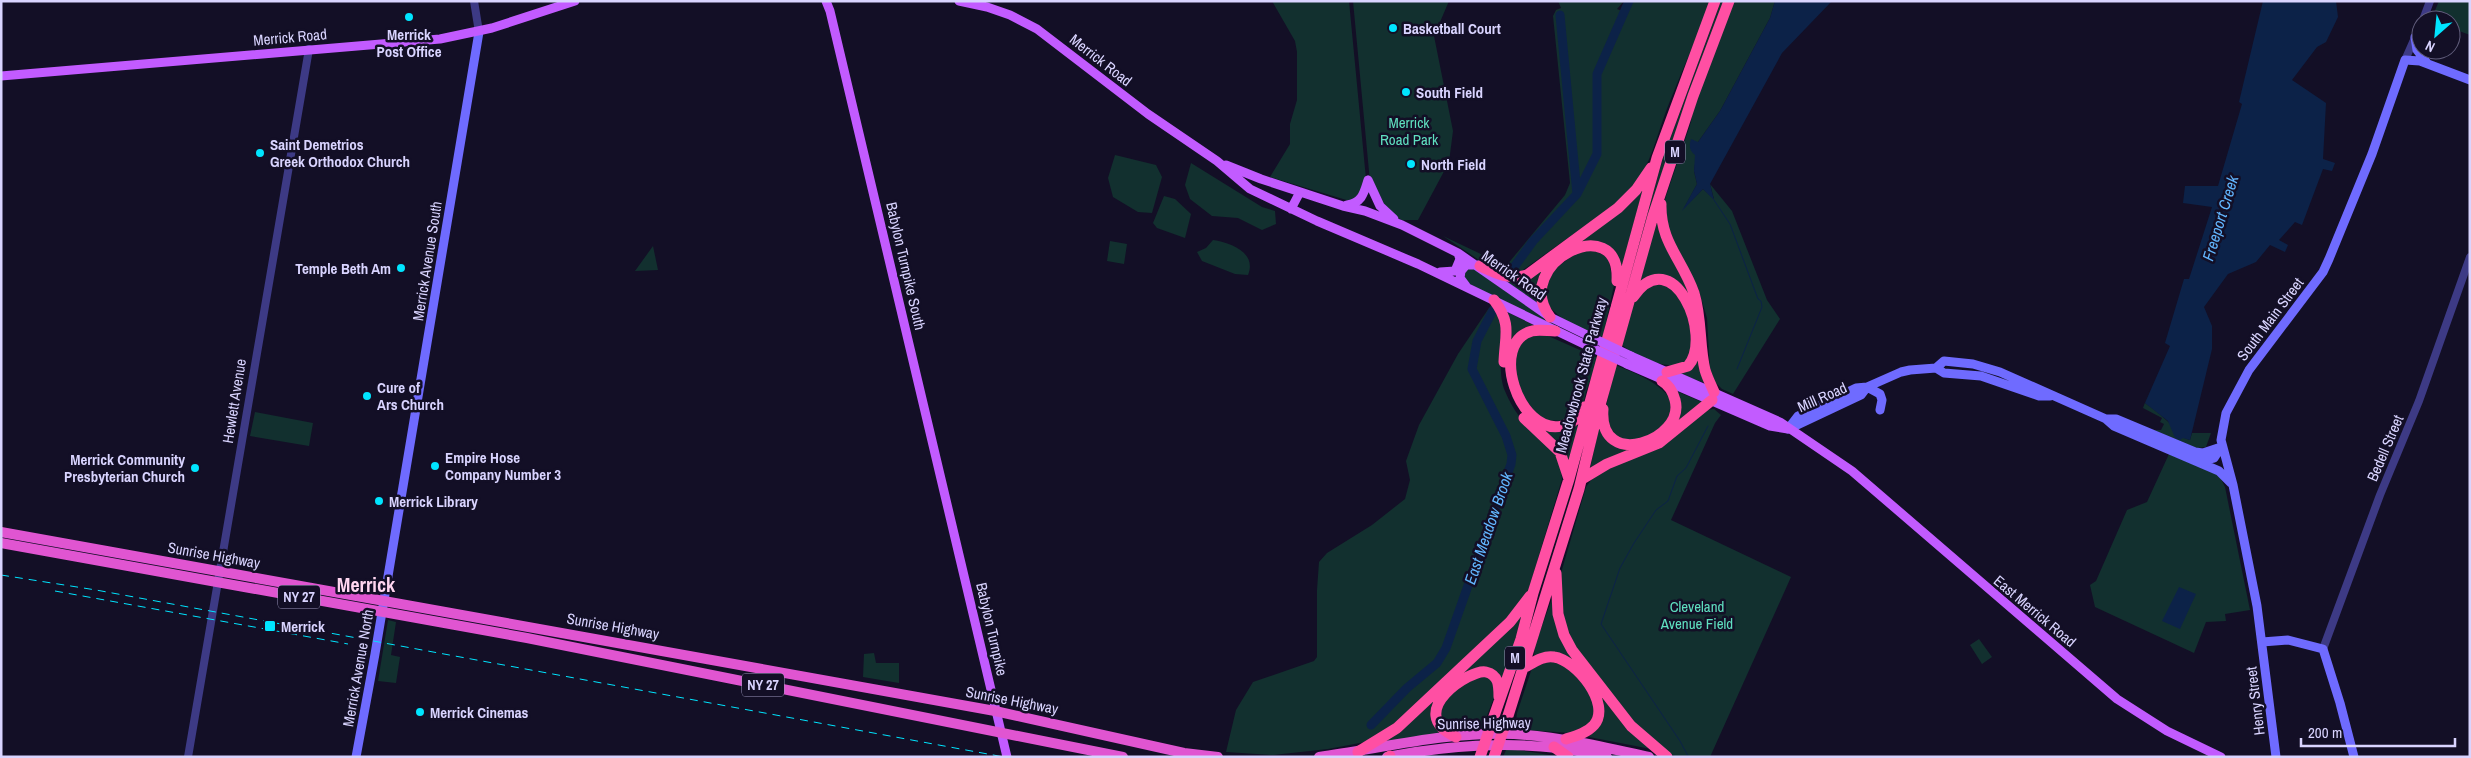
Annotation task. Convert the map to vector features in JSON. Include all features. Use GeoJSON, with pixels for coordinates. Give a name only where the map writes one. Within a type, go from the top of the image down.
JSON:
{"type":"FeatureCollection","features":[{"type":"Feature","properties":{"kind":"highway","name":"Meadowbrook State Parkway"},"geometry":{"type":"LineString","coordinates":[[1494,757],[1556,570],[1582,479],[1615,307],[1657,158],[1715,1]]}},
{"type":"Feature","properties":{"kind":"highway","name":"Meadowbrook State Parkway"},"geometry":{"type":"LineString","coordinates":[[1480,757],[1522,639],[1533,592],[1628,305],[1637,268],[1693,96],[1729,1]]}},
{"type":"Feature","properties":{"kind":"highway"},"geometry":{"type":"LineString","coordinates":[[1480,266],[1501,276],[1516,278],[1537,269],[1618,208],[1636,190],[1657,158]]}},
{"type":"Feature","properties":{"kind":"highway"},"geometry":{"type":"LineString","coordinates":[[1582,479],[1607,464],[1659,443],[1713,396],[1705,370],[1697,305],[1661,222],[1661,194]]}},
{"type":"Feature","properties":{"kind":"highway"},"geometry":{"type":"LineString","coordinates":[[1550,317],[1546,311],[1540,291],[1544,276],[1550,267],[1573,250],[1586,246],[1597,246],[1605,249],[1616,261],[1618,267],[1615,307]]}},
{"type":"Feature","properties":{"kind":"highway"},"geometry":{"type":"LineString","coordinates":[[1600,386],[1602,418],[1607,432],[1622,444],[1636,445],[1655,436],[1670,425],[1674,418],[1676,405],[1665,377],[1684,369],[1696,354],[1694,323],[1682,292],[1671,282],[1653,280],[1641,286],[1628,305]]}},
{"type":"Feature","properties":{"kind":"highway"},"geometry":{"type":"LineString","coordinates":[[1494,300],[1504,315],[1507,328],[1504,368],[1510,395],[1523,417],[1560,452],[1569,479]]}},
{"type":"Feature","properties":{"kind":"highway"},"geometry":{"type":"LineString","coordinates":[[1555,331],[1534,330],[1526,333],[1519,338],[1514,347],[1511,360],[1512,378],[1525,407],[1545,424],[1560,427],[1570,424],[1579,417],[1600,386]]}},
{"type":"Feature","properties":{"kind":"highway","name":"Sunrise Highway"},"geometry":{"type":"LineString","coordinates":[[1,532],[995,711],[1184,755],[1218,757]]}},
{"type":"Feature","properties":{"kind":"highway","name":"Sunrise Highway"},"geometry":{"type":"LineString","coordinates":[[1,543],[527,638],[1123,757]]}},
{"type":"Feature","properties":{"kind":"highway"},"geometry":{"type":"LineString","coordinates":[[1556,570],[1558,614],[1564,635],[1572,650],[1631,726],[1667,757]]}},
{"type":"Feature","properties":{"kind":"highway"},"geometry":{"type":"LineString","coordinates":[[1358,752],[1397,728],[1510,622],[1533,592]]}},
{"type":"Feature","properties":{"kind":"highway"},"geometry":{"type":"LineString","coordinates":[[1525,667],[1544,658],[1560,659],[1578,672],[1597,696],[1600,708],[1595,724],[1588,730],[1566,740]]}},
{"type":"Feature","properties":{"kind":"highway"},"geometry":{"type":"LineString","coordinates":[[1456,736],[1440,728],[1435,717],[1440,701],[1455,686],[1474,673],[1487,672],[1498,681],[1499,701]]}},
{"type":"Feature","properties":{"kind":"highway","name":"Sunrise Highway"},"geometry":{"type":"LineString","coordinates":[[1318,757],[1456,736],[1514,734],[1566,740],[1649,757]]}},
{"type":"Feature","properties":{"kind":"highway","name":"Sunrise Highway"},"geometry":{"type":"LineString","coordinates":[[1389,757],[1476,745],[1554,747],[1607,757]]}},
{"type":"Feature","properties":{"kind":"highway"},"geometry":{"type":"LineString","coordinates":[[1554,747],[1568,757]]}},
{"type":"Feature","properties":{"kind":"main road","name":"Merrick Road"},"geometry":{"type":"LineString","coordinates":[[1,76],[440,38],[479,32],[576,1]]}},
{"type":"Feature","properties":{"kind":"main road","name":"Babylon Turnpike South"},"geometry":{"type":"LineString","coordinates":[[826,1],[830,11],[956,537]]}},
{"type":"Feature","properties":{"kind":"main road","name":"Merrick Road"},"geometry":{"type":"LineString","coordinates":[[959,1],[987,7],[1010,15],[1037,29],[1148,114],[1217,161],[1250,189],[1291,209],[1418,264],[1588,346],[1629,360]]}},
{"type":"Feature","properties":{"kind":"main road","name":"Merrick Avenue South"},"geometry":{"type":"LineString","coordinates":[[396,526],[479,32]]}},
{"type":"Feature","properties":{"kind":"main road"},"geometry":{"type":"LineString","coordinates":[[2405,60],[2427,64],[2470,80]]}},
{"type":"Feature","properties":{"kind":"main road","name":"South Main Street"},"geometry":{"type":"LineString","coordinates":[[2262,642],[2233,485],[2222,447],[2223,422],[2238,388],[2265,346],[2323,272],[2372,154],[2405,60]]}},
{"type":"Feature","properties":{"kind":"main road"},"geometry":{"type":"LineString","coordinates":[[2424,60],[2427,64]]}},
{"type":"Feature","properties":{"kind":"main road","name":"Merrick Road"},"geometry":{"type":"LineString","coordinates":[[1217,161],[1300,192],[1365,211],[1402,225],[1480,266],[1550,317],[1589,336],[1629,360],[1665,377],[1780,422],[1845,466]]}},
{"type":"Feature","properties":{"kind":"main road"},"geometry":{"type":"LineString","coordinates":[[1343,206],[1353,204],[1363,197],[1368,180],[1380,206],[1402,225]]}},
{"type":"Feature","properties":{"kind":"main road"},"geometry":{"type":"LineString","coordinates":[[1291,209],[1300,192]]}},
{"type":"Feature","properties":{"kind":"main road"},"geometry":{"type":"LineString","coordinates":[[1418,264],[1444,273],[1455,271],[1460,259],[1458,253]]}},
{"type":"Feature","properties":{"kind":"main road"},"geometry":{"type":"LineString","coordinates":[[1469,288],[1463,284],[1460,278],[1461,271],[1466,266],[1473,264],[1480,266]]}},
{"type":"Feature","properties":{"kind":"main road","name":"Mill Road"},"geometry":{"type":"LineString","coordinates":[[1788,429],[1861,395],[1867,387],[1901,372],[1936,368],[1944,373],[1981,376],[2039,396],[2050,396],[2195,452],[2202,453],[2222,447]]}},
{"type":"Feature","properties":{"kind":"main road"},"geometry":{"type":"LineString","coordinates":[[1867,387],[1880,394],[1882,400],[1880,410]]}},
{"type":"Feature","properties":{"kind":"main road","name":"Mill Road"},"geometry":{"type":"LineString","coordinates":[[2106,419],[2114,426],[2219,471],[2233,485]]}},
{"type":"Feature","properties":{"kind":"main road","name":"Mill Road"},"geometry":{"type":"LineString","coordinates":[[2181,454],[2210,459],[2217,455],[2222,447]]}},
{"type":"Feature","properties":{"kind":"main road","name":"East Merrick Road"},"geometry":{"type":"LineString","coordinates":[[1845,466],[2118,699],[2167,731],[2221,757]]}},
{"type":"Feature","properties":{"kind":"main road","name":"Merrick Avenue North"},"geometry":{"type":"LineString","coordinates":[[356,757],[396,526]]}},
{"type":"Feature","properties":{"kind":"main road","name":"Babylon Turnpike"},"geometry":{"type":"LineString","coordinates":[[956,537],[1007,757]]}},
{"type":"Feature","properties":{"kind":"main road"},"geometry":{"type":"LineString","coordinates":[[2262,642],[2288,640],[2323,649],[2354,757]]}},
{"type":"Feature","properties":{"kind":"main road","name":"Henry Street"},"geometry":{"type":"LineString","coordinates":[[2262,642],[2276,757]]}},
{"type":"Feature","properties":{"kind":"street","name":"Merrick Avenue South"},"geometry":{"type":"LineString","coordinates":[[474,1],[479,32]]}},
{"type":"Feature","properties":{"kind":"street","name":"South Main Street"},"geometry":{"type":"LineString","coordinates":[[2405,60],[2411,46]]}},
{"type":"Feature","properties":{"kind":"street","name":"Hewlett Avenue"},"geometry":{"type":"LineString","coordinates":[[188,757],[308,49]]}},
{"type":"Feature","properties":{"kind":"street","name":"Bedell Street"},"geometry":{"type":"LineString","coordinates":[[2323,649],[2382,491],[2419,401],[2470,257]]}},
{"type":"Feature","properties":{"kind":"green space"},"geometry":{"type":"Polygon","coordinates":[[[1272,1],[1349,1],[1366,179],[1360,197],[1353,202],[1270,177],[1290,144],[1290,124],[1297,100],[1297,52],[1295,41],[1272,1]]]}},
{"type":"Feature","properties":{"kind":"green space","name":"Merrick Road Park"},"geometry":{"type":"Polygon","coordinates":[[[1353,1],[1449,1],[1434,36],[1453,131],[1449,162],[1418,220],[1401,220],[1381,204],[1370,182],[1353,1]]]}},
{"type":"Feature","properties":{"kind":"green space"},"geometry":{"type":"Polygon","coordinates":[[[1558,1],[1624,1],[1617,9],[1622,11],[1626,1],[1711,1],[1670,101],[1649,160],[1637,183],[1628,195],[1516,275],[1494,270],[1443,236],[1506,266],[1565,195],[1570,183],[1553,16],[1556,10],[1561,8],[1558,1]]]}},
{"type":"Feature","properties":{"kind":"green space"},"geometry":{"type":"Polygon","coordinates":[[[1721,1],[1725,1],[1629,281],[1662,161],[1721,1]]]}},
{"type":"Feature","properties":{"kind":"green space"},"geometry":{"type":"Polygon","coordinates":[[[1734,1],[1775,1],[1770,18],[1720,111],[1698,142],[1694,171],[1697,184],[1684,208],[1703,189],[1714,199],[1710,184],[1732,211],[1767,300],[1780,319],[1733,394],[1722,389],[1714,381],[1710,372],[1707,318],[1698,288],[1668,235],[1663,205],[1691,122],[1693,107],[1734,1]]]}},
{"type":"Feature","properties":{"kind":"green space"},"geometry":{"type":"Polygon","coordinates":[[[2439,1],[2470,1],[2470,35],[2461,32],[2461,10],[2435,10],[2439,1]]]}},
{"type":"Feature","properties":{"kind":"green space"},"geometry":{"type":"Polygon","coordinates":[[[1115,155],[1156,165],[1162,177],[1152,213],[1138,212],[1113,197],[1108,178],[1115,155]]]}},
{"type":"Feature","properties":{"kind":"green space"},"geometry":{"type":"Polygon","coordinates":[[[1191,163],[1262,207],[1275,211],[1276,224],[1262,230],[1238,218],[1212,216],[1190,199],[1185,185],[1191,163]]]}},
{"type":"Feature","properties":{"kind":"green space"},"geometry":{"type":"Polygon","coordinates":[[[1643,189],[1620,274],[1619,263],[1587,243],[1549,266],[1540,303],[1537,303],[1500,277],[1511,280],[1643,189]]]}},
{"type":"Feature","properties":{"kind":"green space"},"geometry":{"type":"Polygon","coordinates":[[[1164,196],[1175,199],[1191,214],[1185,238],[1157,228],[1153,223],[1164,196]]]}},
{"type":"Feature","properties":{"kind":"green space"},"geometry":{"type":"Polygon","coordinates":[[[1657,218],[1693,301],[1706,383],[1680,375],[1698,344],[1672,281],[1639,285],[1657,218]]]}},
{"type":"Feature","properties":{"kind":"green space"},"geometry":{"type":"Polygon","coordinates":[[[1213,240],[1235,247],[1246,255],[1250,267],[1248,275],[1235,274],[1202,261],[1197,252],[1206,248],[1213,240]]]}},
{"type":"Feature","properties":{"kind":"green space"},"geometry":{"type":"Polygon","coordinates":[[[1110,241],[1127,244],[1124,264],[1107,261],[1110,241]]]}},
{"type":"Feature","properties":{"kind":"green space"},"geometry":{"type":"Polygon","coordinates":[[[653,246],[658,270],[635,271],[653,246]]]}},
{"type":"Feature","properties":{"kind":"green space"},"geometry":{"type":"Polygon","coordinates":[[[1591,249],[1608,257],[1614,285],[1603,337],[1571,324],[1545,302],[1549,273],[1579,251],[1591,249]]]}},
{"type":"Feature","properties":{"kind":"green space"},"geometry":{"type":"Polygon","coordinates":[[[1471,267],[1564,331],[1466,283],[1464,281],[1464,270],[1471,267]]]}},
{"type":"Feature","properties":{"kind":"green space"},"geometry":{"type":"Polygon","coordinates":[[[1668,284],[1683,299],[1691,330],[1693,349],[1687,365],[1678,366],[1653,362],[1644,359],[1622,345],[1634,300],[1645,286],[1668,284]]]}},
{"type":"Feature","properties":{"kind":"green space"},"geometry":{"type":"Polygon","coordinates":[[[1489,308],[1498,315],[1500,322],[1501,372],[1502,382],[1507,395],[1515,411],[1523,421],[1554,451],[1558,458],[1562,479],[1527,595],[1518,608],[1394,726],[1365,742],[1328,749],[1273,755],[1226,752],[1236,710],[1253,682],[1314,661],[1317,657],[1319,562],[1327,553],[1372,525],[1405,499],[1410,480],[1406,461],[1419,425],[1458,354],[1489,308]]]}},
{"type":"Feature","properties":{"kind":"green space"},"geometry":{"type":"Polygon","coordinates":[[[1505,311],[1542,329],[1509,352],[1530,417],[1579,426],[1569,468],[1534,428],[1512,395],[1505,366],[1505,311]]]}},
{"type":"Feature","properties":{"kind":"green space"},"geometry":{"type":"Polygon","coordinates":[[[1546,335],[1598,358],[1583,406],[1571,421],[1540,420],[1515,383],[1517,344],[1525,337],[1546,335]]]}},
{"type":"Feature","properties":{"kind":"green space"},"geometry":{"type":"Polygon","coordinates":[[[1615,365],[1655,384],[1673,403],[1665,427],[1635,443],[1611,435],[1606,407],[1615,365]]]}},
{"type":"Feature","properties":{"kind":"green space"},"geometry":{"type":"Polygon","coordinates":[[[2150,389],[2145,403],[2169,422],[2180,436],[2190,440],[2192,433],[2211,433],[2206,447],[2197,448],[2154,430],[2161,430],[2164,424],[2160,422],[2162,418],[2143,408],[2150,389]]]}},
{"type":"Feature","properties":{"kind":"green space"},"geometry":{"type":"Polygon","coordinates":[[[1676,391],[1702,402],[1666,436],[1590,469],[1601,418],[1620,447],[1668,430],[1676,391]]]}},
{"type":"Feature","properties":{"kind":"green space","name":"Cleveland Avenue Field"},"geometry":{"type":"Polygon","coordinates":[[[1714,409],[1721,415],[1715,423],[1671,520],[1791,577],[1710,757],[1676,757],[1655,745],[1632,724],[1576,653],[1560,611],[1561,573],[1586,487],[1594,476],[1707,410],[1714,409]]]}},
{"type":"Feature","properties":{"kind":"green space"},"geometry":{"type":"Polygon","coordinates":[[[255,412],[313,423],[309,446],[250,436],[255,412]]]}},
{"type":"Feature","properties":{"kind":"green space"},"geometry":{"type":"Polygon","coordinates":[[[2169,454],[2219,475],[2225,487],[2250,610],[2225,614],[2226,621],[2206,622],[2194,653],[2095,607],[2090,585],[2096,581],[2127,510],[2147,502],[2169,454]]]}},
{"type":"Feature","properties":{"kind":"green space"},"geometry":{"type":"Polygon","coordinates":[[[1554,593],[1556,623],[1651,749],[1589,737],[1602,714],[1569,661],[1534,656],[1535,645],[1554,593]]]}},
{"type":"Feature","properties":{"kind":"green space"},"geometry":{"type":"Polygon","coordinates":[[[1519,616],[1522,618],[1501,686],[1488,669],[1434,705],[1438,734],[1384,743],[1519,616]]]}},
{"type":"Feature","properties":{"kind":"green space"},"geometry":{"type":"Polygon","coordinates":[[[388,620],[396,622],[391,655],[400,657],[396,683],[378,681],[388,620]]]}},
{"type":"Feature","properties":{"kind":"green space"},"geometry":{"type":"Polygon","coordinates":[[[1979,639],[1992,657],[1982,664],[1970,645],[1979,639]]]}},
{"type":"Feature","properties":{"kind":"green space"},"geometry":{"type":"Polygon","coordinates":[[[874,653],[876,663],[899,663],[899,683],[863,677],[864,654],[874,653]]]}},
{"type":"Feature","properties":{"kind":"green space"},"geometry":{"type":"Polygon","coordinates":[[[1553,660],[1575,674],[1588,689],[1596,706],[1596,713],[1592,723],[1570,733],[1515,729],[1517,713],[1532,668],[1553,660]]]}},
{"type":"Feature","properties":{"kind":"green space"},"geometry":{"type":"Polygon","coordinates":[[[1484,674],[1493,680],[1495,695],[1481,731],[1448,731],[1438,708],[1454,690],[1484,674]]]}},
{"type":"Feature","properties":{"kind":"green space"},"geometry":{"type":"Polygon","coordinates":[[[1506,750],[1518,750],[1562,757],[1503,757],[1506,750]]]}},
{"type":"Feature","properties":{"kind":"water"},"geometry":{"type":"Polygon","coordinates":[[[1775,1],[1832,1],[1782,53],[1710,184],[1714,200],[1703,189],[1682,211],[1697,184],[1694,171],[1695,155],[1690,148],[1691,139],[1698,142],[1720,111],[1770,18],[1775,1]]]}},
{"type":"Feature","properties":{"kind":"water","name":"Freeport Creek"},"geometry":{"type":"Polygon","coordinates":[[[2263,1],[2336,1],[2338,17],[2326,42],[2317,47],[2292,80],[2326,103],[2323,159],[2335,163],[2332,171],[2323,169],[2302,225],[2295,222],[2279,240],[2288,245],[2285,252],[2270,245],[2256,262],[2228,274],[2204,307],[2212,326],[2212,349],[2190,440],[2183,438],[2180,440],[2175,438],[2168,421],[2145,403],[2170,346],[2165,343],[2184,279],[2189,279],[2212,207],[2183,203],[2185,186],[2218,186],[2242,104],[2239,102],[2263,1]]]}},
{"type":"Feature","properties":{"kind":"water"},"geometry":{"type":"Polygon","coordinates":[[[2179,587],[2196,594],[2180,629],[2162,621],[2179,587]]]}},
{"type":"Feature","properties":{"kind":"waterway","name":"East Meadow Brook"},"geometry":{"type":"LineString","coordinates":[[1512,270],[1533,241],[1577,194],[1597,154],[1597,74],[1629,1]]}},
{"type":"Feature","properties":{"kind":"waterway"},"geometry":{"type":"LineString","coordinates":[[1560,15],[1577,194]]}},
{"type":"Feature","properties":{"kind":"waterway"},"geometry":{"type":"LineString","coordinates":[[1714,200],[1730,224],[1762,307],[1737,369]]}},
{"type":"Feature","properties":{"kind":"waterway","name":"East Meadow Brook"},"geometry":{"type":"LineString","coordinates":[[1371,725],[1407,688],[1437,663],[1446,648],[1511,464],[1512,455],[1506,436],[1472,369],[1477,341],[1493,310]]}},
{"type":"Feature","properties":{"kind":"waterway"},"geometry":{"type":"LineString","coordinates":[[1688,756],[1680,741],[1601,624],[1620,568],[1656,510],[1668,501],[1677,476],[1686,468],[1708,426]]}},
{"type":"Feature","properties":{"kind":"railway"},"geometry":{"type":"LineString","coordinates":[[1,575],[96,590],[1004,757]]}},
{"type":"Feature","properties":{"kind":"railway"},"geometry":{"type":"LineString","coordinates":[[55,591],[348,644]]}},
{"type":"Feature","properties":{"kind":"place","name":"Merrick Post Office"},"geometry":{"type":"Point","coordinates":[409,17]}},
{"type":"Feature","properties":{"kind":"place","name":"Basketball Court"},"geometry":{"type":"Point","coordinates":[1393,28]}},
{"type":"Feature","properties":{"kind":"place","name":"South Field"},"geometry":{"type":"Point","coordinates":[1406,92]}},
{"type":"Feature","properties":{"kind":"place","name":"Saint Demetrios Greek Orthodox Church"},"geometry":{"type":"Point","coordinates":[260,153]}},
{"type":"Feature","properties":{"kind":"place","name":"North Field"},"geometry":{"type":"Point","coordinates":[1411,164]}},
{"type":"Feature","properties":{"kind":"place","name":"Temple Beth Am"},"geometry":{"type":"Point","coordinates":[401,268]}},
{"type":"Feature","properties":{"kind":"place","name":"Cure of Ars Church"},"geometry":{"type":"Point","coordinates":[367,396]}},
{"type":"Feature","properties":{"kind":"place","name":"Empire Hose Company Number 3"},"geometry":{"type":"Point","coordinates":[435,466]}},
{"type":"Feature","properties":{"kind":"place","name":"Merrick Community Presbyterian Church"},"geometry":{"type":"Point","coordinates":[195,468]}},
{"type":"Feature","properties":{"kind":"place","name":"Merrick Library"},"geometry":{"type":"Point","coordinates":[379,501]}},
{"type":"Feature","properties":{"kind":"place","name":"Merrick"},"geometry":{"type":"Point","coordinates":[270,626]}},
{"type":"Feature","properties":{"kind":"place","name":"Merrick Cinemas"},"geometry":{"type":"Point","coordinates":[420,712]}},
{"type":"Feature","properties":{"kind":"district","name":"Merrick"},"geometry":{"type":"Point","coordinates":[366,584]}}]}
